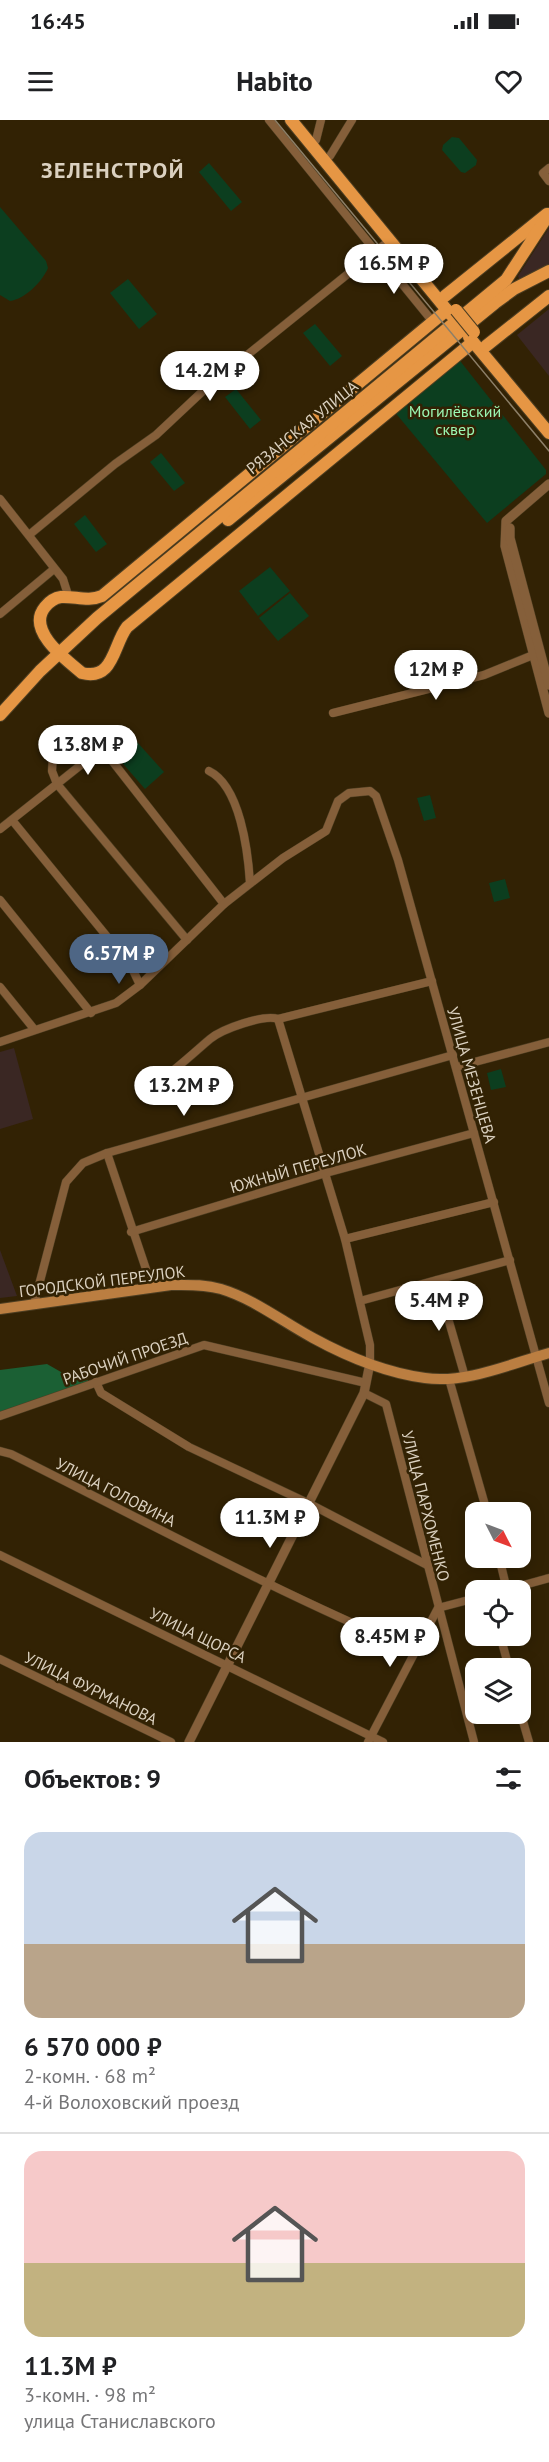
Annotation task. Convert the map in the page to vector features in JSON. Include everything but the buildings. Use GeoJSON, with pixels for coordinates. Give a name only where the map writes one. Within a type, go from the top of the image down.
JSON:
{"type":"FeatureCollection","features":[{"type":"Feature","properties":{"kind":"main road"},"geometry":{"type":"LineString","coordinates":[[291,120],[328,158],[445,296],[451,312]]}},
{"type":"Feature","properties":{"kind":"main road"},"geometry":{"type":"LineString","coordinates":[[300,120],[390,240],[549,433]]}},
{"type":"Feature","properties":{"kind":"main road"},"geometry":{"type":"LineString","coordinates":[[445,296],[549,214]]}},
{"type":"Feature","properties":{"kind":"main road","name":"РЯЗАНСКАЯ УЛИЦА"},"geometry":{"type":"LineString","coordinates":[[0,715],[60,652],[129,591],[506,280],[549,214]]}},
{"type":"Feature","properties":{"kind":"main road","name":"РЯЗАНСКАЯ УЛИЦА"},"geometry":{"type":"LineString","coordinates":[[60,652],[102,624],[514,289],[549,271]]}},
{"type":"Feature","properties":{"kind":"main road"},"geometry":{"type":"LineString","coordinates":[[486,346],[549,296]]}},
{"type":"Feature","properties":{"kind":"main road"},"geometry":{"type":"LineString","coordinates":[[102,596],[433,322],[451,312]]}},
{"type":"Feature","properties":{"kind":"main road"},"geometry":{"type":"LineString","coordinates":[[129,591],[95,599],[52,600],[41,613],[39,621],[45,636],[82,673],[90,675],[104,670],[114,657],[120,635],[127,627],[472,337]]}},
{"type":"Feature","properties":{"kind":"main road"},"geometry":{"type":"LineString","coordinates":[[472,337],[486,346],[549,423]]}},
{"type":"Feature","properties":{"kind":"main road","name":"ГОРОДСКОЙ ПЕРЕУЛОК"},"geometry":{"type":"LineString","coordinates":[[0,1309],[152,1287],[190,1285],[219,1288],[243,1298],[319,1341],[370,1363],[425,1378],[465,1377],[549,1353]]}},
{"type":"Feature","properties":{"kind":"street"},"geometry":{"type":"LineString","coordinates":[[269,120],[433,322]]}},
{"type":"Feature","properties":{"kind":"street"},"geometry":{"type":"LineString","coordinates":[[316,140],[321,120]]}},
{"type":"Feature","properties":{"kind":"street"},"geometry":{"type":"LineString","coordinates":[[328,158],[352,120]]}},
{"type":"Feature","properties":{"kind":"street"},"geometry":{"type":"LineString","coordinates":[[549,168],[543,173],[549,181]]}},
{"type":"Feature","properties":{"kind":"street"},"geometry":{"type":"LineString","coordinates":[[29,535],[115,464],[156,435],[205,389],[390,240]]}},
{"type":"Feature","properties":{"kind":"street"},"geometry":{"type":"LineString","coordinates":[[549,484],[506,521],[507,538],[537,653],[549,713]]}},
{"type":"Feature","properties":{"kind":"street"},"geometry":{"type":"LineString","coordinates":[[0,499],[63,579],[69,598]]}},
{"type":"Feature","properties":{"kind":"street"},"geometry":{"type":"LineString","coordinates":[[0,613],[54,569]]}},
{"type":"Feature","properties":{"kind":"street"},"geometry":{"type":"LineString","coordinates":[[537,653],[549,685]]}},
{"type":"Feature","properties":{"kind":"street"},"geometry":{"type":"LineString","coordinates":[[333,713],[484,675],[537,653]]}},
{"type":"Feature","properties":{"kind":"street"},"geometry":{"type":"LineString","coordinates":[[0,829],[102,748],[225,904]]}},
{"type":"Feature","properties":{"kind":"street"},"geometry":{"type":"LineString","coordinates":[[53,755],[52,771],[57,784],[187,940]]}},
{"type":"Feature","properties":{"kind":"street"},"geometry":{"type":"LineString","coordinates":[[0,1042],[116,1003],[140,985],[250,883],[245,834],[233,800],[217,775],[209,771]]}},
{"type":"Feature","properties":{"kind":"street","name":"УЛИЦА МЕЗЕНЦЕВА"},"geometry":{"type":"LineString","coordinates":[[250,883],[326,831],[330,827],[338,801],[349,793],[362,790],[376,796],[432,981],[549,1403]]}},
{"type":"Feature","properties":{"kind":"street"},"geometry":{"type":"LineString","coordinates":[[12,820],[131,966],[140,985]]}},
{"type":"Feature","properties":{"kind":"street"},"geometry":{"type":"LineString","coordinates":[[0,900],[91,1013]]}},
{"type":"Feature","properties":{"kind":"street"},"geometry":{"type":"LineString","coordinates":[[170,1073],[211,1038],[239,1024],[272,1017],[278,1019],[432,981]]}},
{"type":"Feature","properties":{"kind":"street"},"geometry":{"type":"LineString","coordinates":[[0,987],[34,1029]]}},
{"type":"Feature","properties":{"kind":"street"},"geometry":{"type":"LineString","coordinates":[[189,1742],[365,1388],[370,1363],[370,1345],[345,1239],[278,1019]]}},
{"type":"Feature","properties":{"kind":"street"},"geometry":{"type":"LineString","coordinates":[[456,1067],[549,1042]]}},
{"type":"Feature","properties":{"kind":"street"},"geometry":{"type":"LineString","coordinates":[[34,1304],[66,1182],[83,1163],[107,1153],[453,1055]]}},
{"type":"Feature","properties":{"kind":"street","name":"ЮЖНЫЙ ПЕРЕУЛОК"},"geometry":{"type":"LineString","coordinates":[[131,1232],[326,1173],[474,1134]]}},
{"type":"Feature","properties":{"kind":"street"},"geometry":{"type":"LineString","coordinates":[[107,1153],[131,1232],[152,1287]]}},
{"type":"Feature","properties":{"kind":"street"},"geometry":{"type":"LineString","coordinates":[[345,1239],[494,1202]]}},
{"type":"Feature","properties":{"kind":"street"},"geometry":{"type":"LineString","coordinates":[[360,1301],[510,1260]]}},
{"type":"Feature","properties":{"kind":"street"},"geometry":{"type":"LineString","coordinates":[[437,1280],[465,1377]]}},
{"type":"Feature","properties":{"kind":"street","name":"РАБОЧИЙ ПРОЕЗД"},"geometry":{"type":"LineString","coordinates":[[0,1416],[204,1345],[365,1388]]}},
{"type":"Feature","properties":{"kind":"street"},"geometry":{"type":"LineString","coordinates":[[449,1379],[484,1502]]}},
{"type":"Feature","properties":{"kind":"street"},"geometry":{"type":"LineString","coordinates":[[96,1382],[101,1394],[189,1447],[308,1503],[427,1565]]}},
{"type":"Feature","properties":{"kind":"street","name":"УЛИЦА ПАРХОМЕНКО"},"geometry":{"type":"LineString","coordinates":[[365,1388],[386,1404],[426,1549],[427,1565],[474,1742]]}},
{"type":"Feature","properties":{"kind":"street","name":"УЛИЦА ГОЛОВИНА"},"geometry":{"type":"LineString","coordinates":[[0,1451],[11,1454],[127,1512],[267,1586],[414,1650]]}},
{"type":"Feature","properties":{"kind":"street","name":"УЛИЦА ЩОРСА"},"geometry":{"type":"LineString","coordinates":[[0,1555],[228,1665],[369,1739],[383,1742]]}},
{"type":"Feature","properties":{"kind":"street"},"geometry":{"type":"LineString","coordinates":[[531,1583],[549,1578]]}},
{"type":"Feature","properties":{"kind":"street"},"geometry":{"type":"LineString","coordinates":[[369,1739],[438,1608],[465,1601]]}},
{"type":"Feature","properties":{"kind":"street","name":"УЛИЦА ФУРМАНОВА"},"geometry":{"type":"LineString","coordinates":[[0,1659],[171,1742]]}},
{"type":"Feature","properties":{"kind":"street"},"geometry":{"type":"LineString","coordinates":[[524,1724],[529,1742]]}},
{"type":"Feature","properties":{"kind":"shaded area"},"geometry":{"type":"Polygon","coordinates":[[[549,228],[549,267],[520,281],[518,276],[549,228]]]}},
{"type":"Feature","properties":{"kind":"shaded area"},"geometry":{"type":"Polygon","coordinates":[[[549,309],[549,376],[517,335],[549,309]]]}},
{"type":"Feature","properties":{"kind":"shaded area"},"geometry":{"type":"Polygon","coordinates":[[[14,1048],[33,1119],[0,1129],[0,1052],[14,1048]]]}},
{"type":"Feature","properties":{"kind":"shaded area"},"geometry":{"type":"Polygon","coordinates":[[[0,1250],[17,1296],[0,1298],[0,1250]]]}},
{"type":"Feature","properties":{"kind":"green space"},"geometry":{"type":"Polygon","coordinates":[[[452,137],[459,138],[477,160],[476,165],[465,173],[461,172],[442,150],[443,145],[452,137]]]}},
{"type":"Feature","properties":{"kind":"green space"},"geometry":{"type":"Polygon","coordinates":[[[209,163],[242,202],[231,211],[199,172],[209,163]]]}},
{"type":"Feature","properties":{"kind":"green space"},"geometry":{"type":"Polygon","coordinates":[[[0,207],[46,261],[48,268],[42,279],[32,289],[16,300],[10,301],[0,295],[0,207]]]}},
{"type":"Feature","properties":{"kind":"green space"},"geometry":{"type":"Polygon","coordinates":[[[128,279],[157,314],[139,329],[110,293],[128,279]]]}},
{"type":"Feature","properties":{"kind":"green space"},"geometry":{"type":"Polygon","coordinates":[[[315,324],[342,356],[330,366],[303,333],[315,324]]]}},
{"type":"Feature","properties":{"kind":"green space","name":"Могилёвский сквер"},"geometry":{"type":"Polygon","coordinates":[[[457,357],[546,470],[546,474],[487,523],[393,410],[457,357]]]}},
{"type":"Feature","properties":{"kind":"green space"},"geometry":{"type":"Polygon","coordinates":[[[236,389],[261,420],[250,429],[225,397],[236,389]]]}},
{"type":"Feature","properties":{"kind":"green space"},"geometry":{"type":"Polygon","coordinates":[[[161,453],[185,483],[174,491],[150,462],[161,453]]]}},
{"type":"Feature","properties":{"kind":"green space"},"geometry":{"type":"Polygon","coordinates":[[[85,515],[107,544],[96,552],[74,524],[85,515]]]}},
{"type":"Feature","properties":{"kind":"green space"},"geometry":{"type":"Polygon","coordinates":[[[270,567],[290,591],[258,616],[239,591],[270,567]]]}},
{"type":"Feature","properties":{"kind":"green space"},"geometry":{"type":"Polygon","coordinates":[[[290,593],[309,616],[278,641],[259,618],[290,593]]]}},
{"type":"Feature","properties":{"kind":"green space"},"geometry":{"type":"Polygon","coordinates":[[[137,742],[164,772],[145,789],[118,758],[137,742]]]}},
{"type":"Feature","properties":{"kind":"green space"},"geometry":{"type":"Polygon","coordinates":[[[430,795],[436,818],[424,821],[417,798],[430,795]]]}},
{"type":"Feature","properties":{"kind":"green space"},"geometry":{"type":"Polygon","coordinates":[[[505,879],[510,898],[494,902],[489,883],[505,879]]]}},
{"type":"Feature","properties":{"kind":"green space"},"geometry":{"type":"Polygon","coordinates":[[[501,1069],[506,1087],[491,1090],[487,1073],[501,1069]]]}},
{"type":"Feature","properties":{"kind":"green space"},"geometry":{"type":"Polygon","coordinates":[[[47,1364],[61,1372],[82,1371],[90,1384],[7,1411],[0,1420],[0,1370],[47,1364]]]}},
{"type":"Feature","properties":{"kind":"tram line"},"geometry":{"type":"LineString","coordinates":[[275,120],[549,451]]}},
{"type":"Feature","properties":{"kind":"district","name":"ЗЕЛЕНСТРОЙ"},"geometry":{"type":"Point","coordinates":[113,170]}}]}
